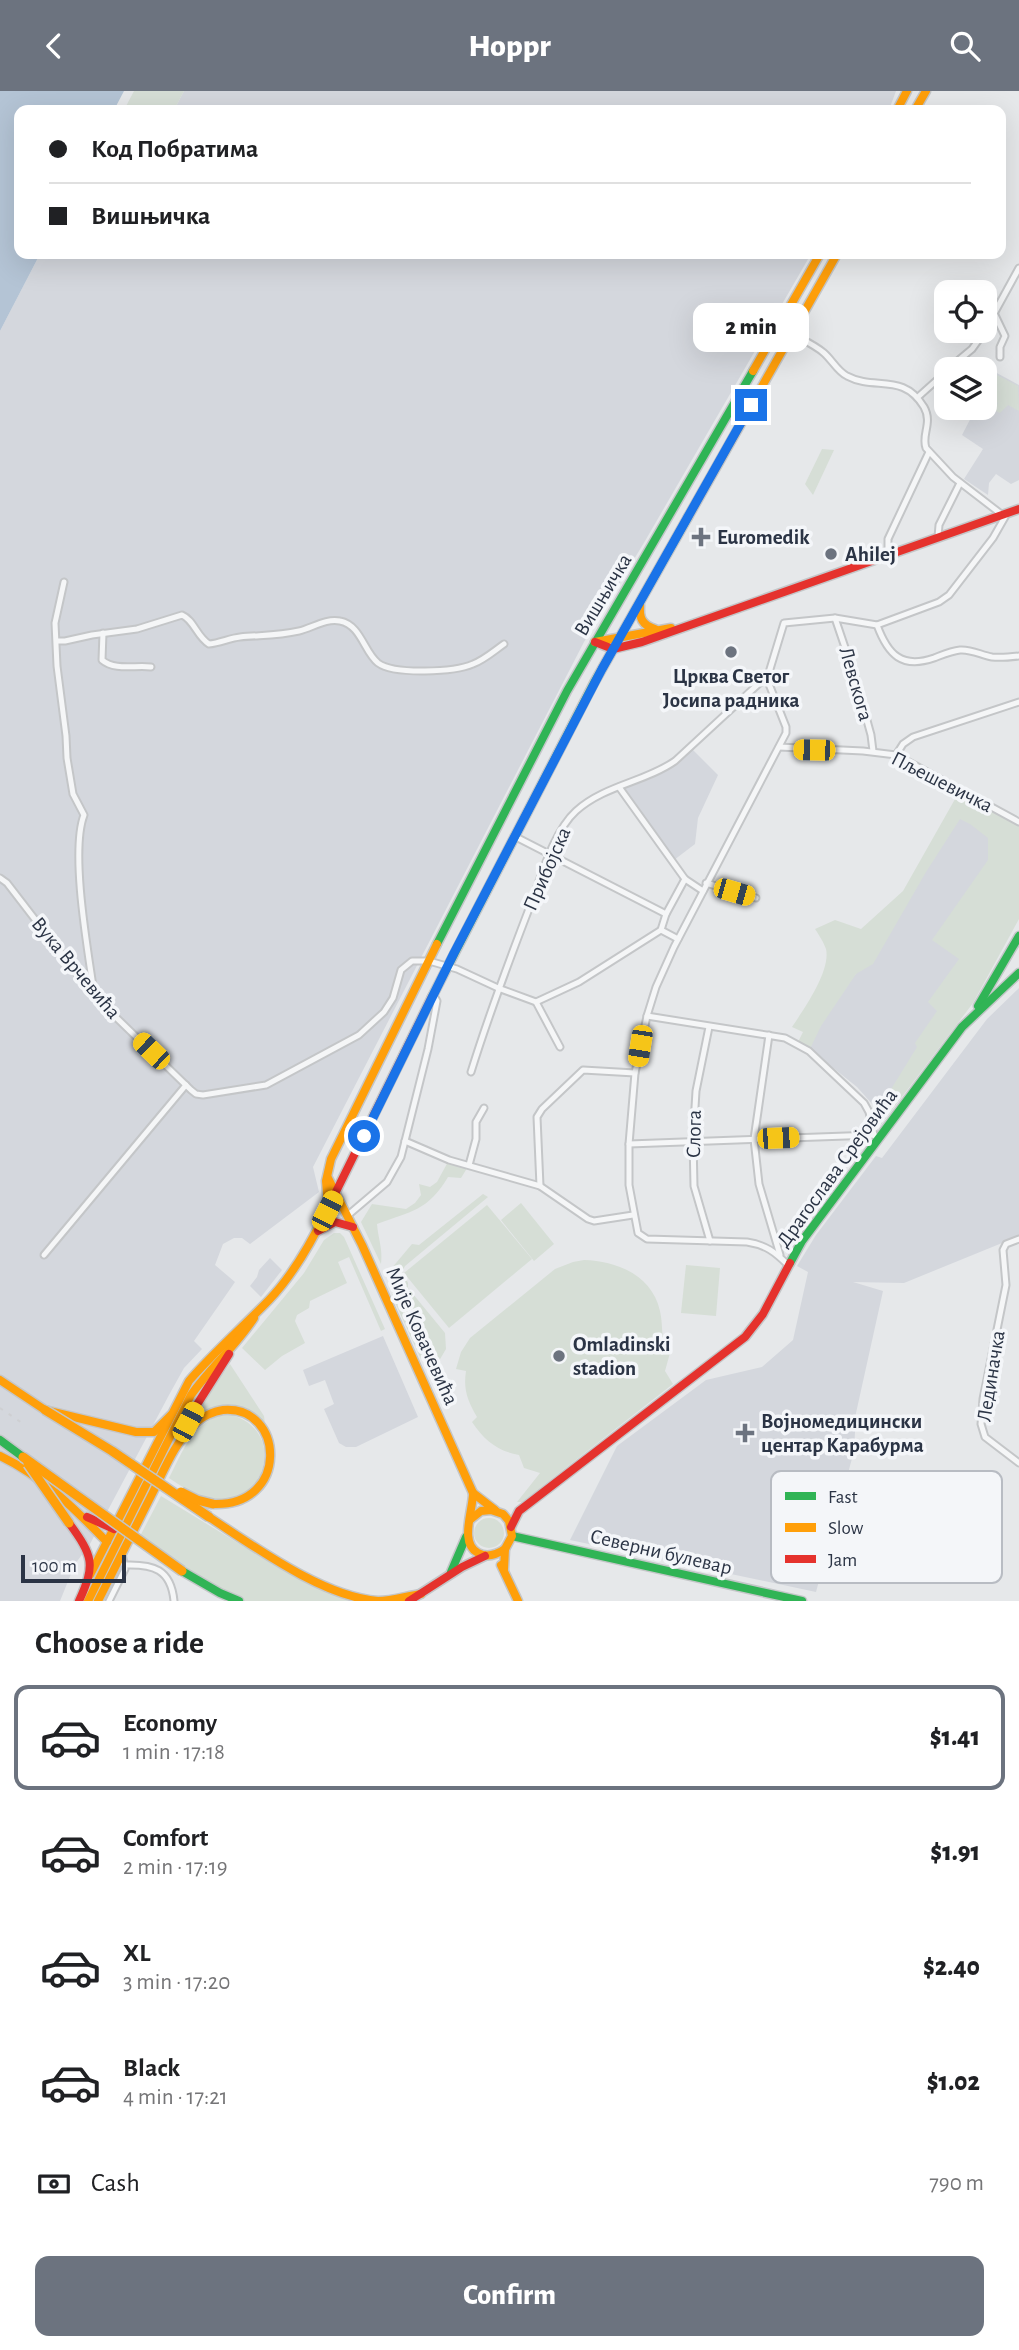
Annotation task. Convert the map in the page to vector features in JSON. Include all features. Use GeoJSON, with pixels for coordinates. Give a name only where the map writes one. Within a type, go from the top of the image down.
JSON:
{"type":"FeatureCollection","features":[{"type":"Feature","properties":{"kind":"main road","name":"Вишњичка"},"geometry":{"type":"LineString","coordinates":[[327,1173],[334,1151],[556,712],[817,259]]}},
{"type":"Feature","properties":{"kind":"main road","name":"Вишњичка"},"geometry":{"type":"LineString","coordinates":[[258,1313],[316,1233],[433,993],[613,649],[833,259]]}},
{"type":"Feature","properties":{"kind":"main road"},"geometry":{"type":"LineString","coordinates":[[595,642],[613,649],[642,642],[1019,509]]}},
{"type":"Feature","properties":{"kind":"main road"},"geometry":{"type":"LineString","coordinates":[[640,603],[640,618],[644,624],[661,630]]}},
{"type":"Feature","properties":{"kind":"main road"},"geometry":{"type":"LineString","coordinates":[[595,642],[695,623]]}},
{"type":"Feature","properties":{"kind":"main road"},"geometry":{"type":"LineString","coordinates":[[970,1018],[1019,936]]}},
{"type":"Feature","properties":{"kind":"main road","name":"Драгослава Срејовића"},"geometry":{"type":"LineString","coordinates":[[512,1532],[519,1511],[745,1337],[763,1314],[802,1241],[876,1136],[970,1018],[1019,973]]}},
{"type":"Feature","properties":{"kind":"main road"},"geometry":{"type":"LineString","coordinates":[[327,1173],[327,1211]]}},
{"type":"Feature","properties":{"kind":"main road","name":"Мије Ковачевића"},"geometry":{"type":"LineString","coordinates":[[327,1173],[473,1493],[471,1519],[466,1537]]}},
{"type":"Feature","properties":{"kind":"main road"},"geometry":{"type":"LineString","coordinates":[[316,1233],[327,1223],[335,1221],[353,1227]]}},
{"type":"Feature","properties":{"kind":"main road"},"geometry":{"type":"LineString","coordinates":[[88,1601],[191,1395],[206,1372],[247,1330],[258,1313]]}},
{"type":"Feature","properties":{"kind":"main road"},"geometry":{"type":"LineString","coordinates":[[79,1601],[171,1415],[198,1370],[258,1313]]}},
{"type":"Feature","properties":{"kind":"main road"},"geometry":{"type":"LineString","coordinates":[[98,1601],[198,1403],[235,1343]]}},
{"type":"Feature","properties":{"kind":"main road"},"geometry":{"type":"LineString","coordinates":[[0,1380],[209,1517],[297,1571],[361,1599],[391,1601],[421,1594]]}},
{"type":"Feature","properties":{"kind":"main road"},"geometry":{"type":"LineString","coordinates":[[45,1410],[143,1433],[154,1432],[171,1415]]}},
{"type":"Feature","properties":{"kind":"main road"},"geometry":{"type":"LineString","coordinates":[[150,1478],[189,1496],[213,1504],[226,1504],[248,1497],[264,1481],[272,1457],[266,1431],[248,1415],[235,1410],[224,1410],[199,1419],[178,1443]]}},
{"type":"Feature","properties":{"kind":"main road"},"geometry":{"type":"LineString","coordinates":[[0,1440],[181,1571],[220,1594],[239,1601]]}},
{"type":"Feature","properties":{"kind":"main road"},"geometry":{"type":"LineString","coordinates":[[0,1456],[39,1480],[82,1514],[107,1542]]}},
{"type":"Feature","properties":{"kind":"main road"},"geometry":{"type":"LineString","coordinates":[[23,1457],[87,1551],[90,1575]]}},
{"type":"Feature","properties":{"kind":"main road","name":"Мије Ковачевића"},"geometry":{"type":"LineString","coordinates":[[473,1493],[497,1511]]}},
{"type":"Feature","properties":{"kind":"main road"},"geometry":{"type":"LineString","coordinates":[[471,1519],[481,1511],[519,1511]]}},
{"type":"Feature","properties":{"kind":"main road"},"geometry":{"type":"LineString","coordinates":[[497,1511],[507,1518],[512,1532],[505,1549],[504,1569],[518,1601]]}},
{"type":"Feature","properties":{"kind":"main road"},"geometry":{"type":"LineString","coordinates":[[82,1514],[114,1529]]}},
{"type":"Feature","properties":{"kind":"main road","name":"Северни булевар"},"geometry":{"type":"LineString","coordinates":[[512,1532],[802,1601]]}},
{"type":"Feature","properties":{"kind":"main road"},"geometry":{"type":"LineString","coordinates":[[466,1537],[473,1549],[488,1556],[504,1569]]}},
{"type":"Feature","properties":{"kind":"main road"},"geometry":{"type":"LineString","coordinates":[[451,1574],[466,1537]]}},
{"type":"Feature","properties":{"kind":"main road"},"geometry":{"type":"LineString","coordinates":[[409,1601],[451,1574],[505,1549]]}},
{"type":"Feature","properties":{"kind":"street"},"geometry":{"type":"LineString","coordinates":[[997,308],[1019,268]]}},
{"type":"Feature","properties":{"kind":"street"},"geometry":{"type":"LineString","coordinates":[[1010,285],[1019,284]]}},
{"type":"Feature","properties":{"kind":"street"},"geometry":{"type":"LineString","coordinates":[[997,319],[1005,336],[1000,347],[1000,357]]}},
{"type":"Feature","properties":{"kind":"street"},"geometry":{"type":"LineString","coordinates":[[780,1255],[760,1244],[644,1238],[638,1233],[629,1185],[629,1144],[635,1073],[647,1016],[656,987],[678,939],[786,729],[767,676],[784,623],[835,618],[877,625],[939,603],[949,595],[1004,521],[1004,515],[948,473],[929,452],[924,442],[928,415],[913,392],[895,384],[846,376],[824,353],[792,334]]}},
{"type":"Feature","properties":{"kind":"street"},"geometry":{"type":"LineString","coordinates":[[963,357],[976,343]]}},
{"type":"Feature","properties":{"kind":"street"},"geometry":{"type":"LineString","coordinates":[[918,397],[934,383]]}},
{"type":"Feature","properties":{"kind":"street"},"geometry":{"type":"LineString","coordinates":[[888,554],[888,539],[929,452]]}},
{"type":"Feature","properties":{"kind":"street"},"geometry":{"type":"LineString","coordinates":[[938,537],[939,524],[960,483]]}},
{"type":"Feature","properties":{"kind":"street"},"geometry":{"type":"LineString","coordinates":[[65,582],[55,623],[57,666],[73,794],[84,815],[79,832],[81,880],[94,996]]}},
{"type":"Feature","properties":{"kind":"street"},"geometry":{"type":"LineString","coordinates":[[57,641],[137,629],[182,615],[190,620],[209,645],[239,637],[274,636],[327,621],[341,621],[354,629],[377,662],[407,671],[472,665],[504,644]]}},
{"type":"Feature","properties":{"kind":"street","name":"Левскога"},"geometry":{"type":"LineString","coordinates":[[835,618],[855,677],[873,751]]}},
{"type":"Feature","properties":{"kind":"street"},"geometry":{"type":"LineString","coordinates":[[877,625],[890,649],[904,661],[918,662],[958,650],[994,657],[1019,656]]}},
{"type":"Feature","properties":{"kind":"street"},"geometry":{"type":"LineString","coordinates":[[103,633],[104,663],[115,667],[151,667]]}},
{"type":"Feature","properties":{"kind":"street","name":"Прибојска"},"geometry":{"type":"LineString","coordinates":[[471,1072],[498,988],[550,855],[572,814],[599,795],[676,761],[767,676]]}},
{"type":"Feature","properties":{"kind":"street"},"geometry":{"type":"LineString","coordinates":[[896,755],[903,744],[913,737],[1019,702]]}},
{"type":"Feature","properties":{"kind":"street","name":"Пљешевичка"},"geometry":{"type":"LineString","coordinates":[[779,747],[873,751],[896,755],[1017,821]]}},
{"type":"Feature","properties":{"kind":"street"},"geometry":{"type":"LineString","coordinates":[[618,787],[685,879],[703,891]]}},
{"type":"Feature","properties":{"kind":"street"},"geometry":{"type":"LineString","coordinates":[[1017,821],[1018,813]]}},
{"type":"Feature","properties":{"kind":"street"},"geometry":{"type":"LineString","coordinates":[[514,836],[666,915]]}},
{"type":"Feature","properties":{"kind":"street","name":"Вука Врчевића"},"geometry":{"type":"LineString","coordinates":[[0,878],[7,883],[94,996],[186,1085]]}},
{"type":"Feature","properties":{"kind":"street"},"geometry":{"type":"LineString","coordinates":[[536,1002],[579,982],[662,930],[666,915],[685,879]]}},
{"type":"Feature","properties":{"kind":"street"},"geometry":{"type":"LineString","coordinates":[[706,883],[756,898]]}},
{"type":"Feature","properties":{"kind":"street"},"geometry":{"type":"LineString","coordinates":[[662,930],[678,939]]}},
{"type":"Feature","properties":{"kind":"street"},"geometry":{"type":"LineString","coordinates":[[44,1255],[186,1085],[193,1092],[203,1095],[277,1081],[359,1035],[373,1023],[393,998],[404,966],[412,961],[448,965],[536,1002],[560,1047]]}},
{"type":"Feature","properties":{"kind":"street"},"geometry":{"type":"LineString","coordinates":[[347,1216],[387,1182],[398,1165],[431,1037],[437,1001],[433,993]]}},
{"type":"Feature","properties":{"kind":"street"},"geometry":{"type":"LineString","coordinates":[[629,1144],[876,1136],[867,1107],[797,1044],[769,1035],[647,1016]]}},
{"type":"Feature","properties":{"kind":"street","name":"Слога"},"geometry":{"type":"LineString","coordinates":[[709,1027],[696,1091],[693,1140],[694,1186],[709,1241]]}},
{"type":"Feature","properties":{"kind":"street"},"geometry":{"type":"LineString","coordinates":[[769,1035],[754,1139],[759,1184],[780,1255],[788,1265]]}},
{"type":"Feature","properties":{"kind":"street"},"geometry":{"type":"LineString","coordinates":[[540,1186],[536,1122],[542,1109],[583,1070],[635,1073]]}},
{"type":"Feature","properties":{"kind":"street"},"geometry":{"type":"LineString","coordinates":[[469,1165],[476,1139],[476,1122],[484,1108]]}},
{"type":"Feature","properties":{"kind":"street"},"geometry":{"type":"LineString","coordinates":[[405,1141],[442,1157],[540,1186],[587,1219],[594,1221],[633,1215]]}},
{"type":"Feature","properties":{"kind":"street","name":"Лединачка"},"geometry":{"type":"LineString","coordinates":[[1019,1240],[1006,1244],[1003,1250],[1006,1285],[983,1399],[981,1425],[985,1437],[1019,1464]]}},
{"type":"Feature","properties":{"kind":"street"},"geometry":{"type":"LineString","coordinates":[[109,1601],[125,1565],[122,1553]]}},
{"type":"Feature","properties":{"kind":"street"},"geometry":{"type":"LineString","coordinates":[[125,1565],[148,1565],[160,1570],[171,1587],[174,1601]]}},
{"type":"Feature","properties":{"kind":"shaded area"},"geometry":{"type":"Polygon","coordinates":[[[134,91],[184,91],[177,105],[127,105],[134,91]]]}},
{"type":"Feature","properties":{"kind":"shaded area"},"geometry":{"type":"Polygon","coordinates":[[[184,91],[896,91],[891,105],[177,105],[184,91]]]}},
{"type":"Feature","properties":{"kind":"shaded area"},"geometry":{"type":"Polygon","coordinates":[[[37,259],[808,259],[584,642],[313,1167],[319,1192],[250,1244],[242,1238],[234,1238],[223,1244],[215,1265],[235,1282],[194,1341],[202,1349],[184,1368],[90,1544],[75,1564],[60,1601],[0,1601],[0,331],[37,259]]]}},
{"type":"Feature","properties":{"kind":"shaded area"},"geometry":{"type":"Polygon","coordinates":[[[997,373],[1019,385],[1019,480],[1011,484],[996,474],[989,483],[988,495],[964,479],[983,449],[962,435],[970,420],[997,420],[997,373]]]}},
{"type":"Feature","properties":{"kind":"shaded area"},"geometry":{"type":"Polygon","coordinates":[[[997,375],[1018,386],[1019,411],[1008,405],[1000,413],[997,412],[997,375]]]}},
{"type":"Feature","properties":{"kind":"shaded area"},"geometry":{"type":"Polygon","coordinates":[[[822,449],[834,450],[813,495],[805,484],[822,449]]]}},
{"type":"Feature","properties":{"kind":"shaded area"},"geometry":{"type":"Polygon","coordinates":[[[692,749],[718,775],[698,818],[695,844],[674,860],[622,788],[670,767],[692,749]]]}},
{"type":"Feature","properties":{"kind":"shaded area"},"geometry":{"type":"Polygon","coordinates":[[[959,792],[1019,825],[1019,919],[973,1003],[880,1126],[877,1112],[917,1047],[915,1043],[937,1011],[928,1002],[959,959],[932,940],[988,860],[988,838],[960,819],[873,964],[856,974],[821,1026],[809,1051],[797,1044],[803,1032],[792,1027],[821,979],[824,968],[826,949],[815,929],[835,920],[861,929],[903,891],[959,792]]]}},
{"type":"Feature","properties":{"kind":"shaded area"},"geometry":{"type":"Polygon","coordinates":[[[958,811],[1019,854],[880,1124],[874,1106],[857,1087],[801,1042],[867,960],[958,811]]]}},
{"type":"Feature","properties":{"kind":"shaded area"},"geometry":{"type":"Polygon","coordinates":[[[1019,988],[1019,1236],[904,1283],[853,1282],[883,1291],[856,1413],[854,1451],[849,1471],[771,1471],[771,1582],[570,1540],[617,1446],[706,1380],[762,1367],[793,1340],[808,1272],[797,1266],[816,1235],[876,1156],[882,1158],[987,1019],[1019,988]]]}},
{"type":"Feature","properties":{"kind":"shaded area"},"geometry":{"type":"Polygon","coordinates":[[[449,1160],[469,1165],[461,1178],[448,1177],[426,1203],[377,1224],[381,1264],[361,1222],[372,1204],[406,1209],[421,1195],[419,1184],[430,1187],[437,1182],[449,1160]]]}},
{"type":"Feature","properties":{"kind":"shaded area"},"geometry":{"type":"Polygon","coordinates":[[[483,1194],[488,1197],[405,1266],[402,1272],[408,1288],[445,1333],[446,1349],[433,1371],[427,1361],[421,1359],[392,1296],[391,1269],[412,1244],[419,1245],[483,1194]]]}},
{"type":"Feature","properties":{"kind":"shaded area"},"geometry":{"type":"Polygon","coordinates":[[[521,1203],[554,1244],[534,1261],[501,1220],[521,1203]]]}},
{"type":"Feature","properties":{"kind":"shaded area"},"geometry":{"type":"Polygon","coordinates":[[[487,1205],[532,1259],[449,1328],[404,1273],[487,1205]]]}},
{"type":"Feature","properties":{"kind":"shaded area"},"geometry":{"type":"Polygon","coordinates":[[[334,1233],[340,1233],[344,1237],[385,1329],[381,1331],[349,1257],[338,1262],[347,1283],[310,1301],[309,1308],[297,1315],[295,1321],[305,1343],[265,1370],[242,1348],[304,1273],[324,1240],[334,1233]]]}},
{"type":"Feature","properties":{"kind":"shaded area"},"geometry":{"type":"Polygon","coordinates":[[[270,1258],[282,1270],[261,1297],[250,1286],[270,1258]]]}},
{"type":"Feature","properties":{"kind":"shaded area","name":"Omladinski stadion"},"geometry":{"type":"Polygon","coordinates":[[[584,1260],[620,1267],[641,1279],[649,1288],[660,1311],[663,1336],[670,1353],[665,1371],[673,1384],[522,1502],[517,1502],[540,1473],[524,1468],[519,1455],[498,1448],[486,1439],[472,1422],[477,1417],[466,1390],[466,1371],[456,1369],[461,1352],[470,1338],[555,1269],[584,1260]]]}},
{"type":"Feature","properties":{"kind":"shaded area"},"geometry":{"type":"Polygon","coordinates":[[[686,1265],[720,1268],[716,1316],[681,1313],[686,1265]]]}},
{"type":"Feature","properties":{"kind":"shaded area"},"geometry":{"type":"Polygon","coordinates":[[[383,1336],[418,1417],[356,1447],[346,1447],[339,1443],[324,1409],[334,1404],[325,1380],[309,1386],[303,1370],[383,1336]]]}},
{"type":"Feature","properties":{"kind":"shaded area"},"geometry":{"type":"Polygon","coordinates":[[[230,1364],[264,1416],[265,1424],[241,1410],[232,1408],[216,1408],[197,1415],[230,1364]]]}},
{"type":"Feature","properties":{"kind":"shaded area"},"geometry":{"type":"Polygon","coordinates":[[[229,1414],[248,1423],[260,1436],[264,1451],[263,1467],[256,1481],[244,1493],[228,1499],[203,1497],[169,1478],[198,1429],[217,1417],[229,1414]]]}},
{"type":"Feature","properties":{"kind":"shaded area"},"geometry":{"type":"Polygon","coordinates":[[[161,1496],[284,1571],[349,1601],[242,1601],[227,1596],[138,1540],[161,1496]]]}},
{"type":"Feature","properties":{"kind":"shaded area"},"geometry":{"type":"Polygon","coordinates":[[[489,1518],[500,1522],[504,1533],[500,1544],[489,1548],[478,1544],[474,1533],[478,1522],[489,1518]]]}},
{"type":"Feature","properties":{"kind":"shaded area"},"geometry":{"type":"Polygon","coordinates":[[[773,1583],[818,1583],[816,1592],[773,1583]]]}},
{"type":"Feature","properties":{"kind":"water"},"geometry":{"type":"Polygon","coordinates":[[[0,91],[124,91],[117,105],[14,105],[14,259],[37,259],[0,331],[0,91]]]}},
{"type":"Feature","properties":{"kind":"railway"},"geometry":{"type":"LineString","coordinates":[[0,1408],[25,1425]]}},
{"type":"Feature","properties":{"kind":"traffic: fast"},"geometry":{"type":"LineString","coordinates":[[437,944],[567,691],[753,371]]}},
{"type":"Feature","properties":{"kind":"traffic: fast"},"geometry":{"type":"LineString","coordinates":[[432,997],[594,683],[688,517]]}},
{"type":"Feature","properties":{"kind":"traffic: fast"},"geometry":{"type":"LineString","coordinates":[[978,1006],[1019,936]]}},
{"type":"Feature","properties":{"kind":"traffic: fast"},"geometry":{"type":"LineString","coordinates":[[790,1263],[802,1241],[962,1027],[1019,973]]}},
{"type":"Feature","properties":{"kind":"traffic: fast"},"geometry":{"type":"LineString","coordinates":[[0,1440],[23,1457]]}},
{"type":"Feature","properties":{"kind":"traffic: fast"},"geometry":{"type":"LineString","coordinates":[[512,1536],[802,1601]]}},
{"type":"Feature","properties":{"kind":"traffic: fast"},"geometry":{"type":"LineString","coordinates":[[451,1572],[466,1537]]}},
{"type":"Feature","properties":{"kind":"traffic: fast"},"geometry":{"type":"LineString","coordinates":[[182,1571],[239,1601]]}},
{"type":"Feature","properties":{"kind":"traffic: slow"},"geometry":{"type":"LineString","coordinates":[[900,105],[907,91]]}},
{"type":"Feature","properties":{"kind":"traffic: slow"},"geometry":{"type":"LineString","coordinates":[[918,105],[926,91]]}},
{"type":"Feature","properties":{"kind":"traffic: slow"},"geometry":{"type":"LineString","coordinates":[[753,371],[817,259]]}},
{"type":"Feature","properties":{"kind":"traffic: slow"},"geometry":{"type":"LineString","coordinates":[[688,517],[834,259]]}},
{"type":"Feature","properties":{"kind":"traffic: slow"},"geometry":{"type":"LineString","coordinates":[[640,605],[642,620],[655,629]]}},
{"type":"Feature","properties":{"kind":"traffic: slow"},"geometry":{"type":"LineString","coordinates":[[595,642],[671,628]]}},
{"type":"Feature","properties":{"kind":"traffic: slow"},"geometry":{"type":"LineString","coordinates":[[328,1205],[326,1181],[331,1159],[437,944]]}},
{"type":"Feature","properties":{"kind":"traffic: slow"},"geometry":{"type":"LineString","coordinates":[[328,1178],[362,1245],[473,1493],[495,1510]]}},
{"type":"Feature","properties":{"kind":"traffic: slow"},"geometry":{"type":"LineString","coordinates":[[90,1575],[189,1381],[277,1291],[300,1260],[325,1214]]}},
{"type":"Feature","properties":{"kind":"traffic: slow"},"geometry":{"type":"LineString","coordinates":[[88,1601],[191,1395],[254,1318]]}},
{"type":"Feature","properties":{"kind":"traffic: slow"},"geometry":{"type":"LineString","coordinates":[[0,1380],[45,1410],[136,1432],[154,1432],[171,1415]]}},
{"type":"Feature","properties":{"kind":"traffic: slow"},"geometry":{"type":"LineString","coordinates":[[45,1410],[112,1451],[209,1517]]}},
{"type":"Feature","properties":{"kind":"traffic: slow"},"geometry":{"type":"LineString","coordinates":[[98,1601],[166,1465],[188,1431],[212,1413],[223,1410],[244,1413],[258,1423],[267,1438],[270,1456],[266,1474],[256,1490],[238,1501],[213,1504]]}},
{"type":"Feature","properties":{"kind":"traffic: slow"},"geometry":{"type":"LineString","coordinates":[[0,1456],[44,1483],[107,1542]]}},
{"type":"Feature","properties":{"kind":"traffic: slow"},"geometry":{"type":"LineString","coordinates":[[23,1457],[182,1571]]}},
{"type":"Feature","properties":{"kind":"traffic: slow"},"geometry":{"type":"LineString","coordinates":[[28,1464],[69,1523]]}},
{"type":"Feature","properties":{"kind":"traffic: slow"},"geometry":{"type":"LineString","coordinates":[[181,1492],[213,1504]]}},
{"type":"Feature","properties":{"kind":"traffic: slow"},"geometry":{"type":"LineString","coordinates":[[473,1493],[468,1526],[472,1548],[481,1555],[488,1556],[505,1549]]}},
{"type":"Feature","properties":{"kind":"traffic: slow"},"geometry":{"type":"LineString","coordinates":[[471,1519],[481,1511],[491,1510],[503,1514],[509,1521],[512,1536],[505,1549],[504,1569]]}},
{"type":"Feature","properties":{"kind":"traffic: slow"},"geometry":{"type":"LineString","coordinates":[[209,1517],[290,1569],[335,1590],[378,1601],[421,1594]]}},
{"type":"Feature","properties":{"kind":"traffic: slow"},"geometry":{"type":"LineString","coordinates":[[501,1565],[518,1601]]}},
{"type":"Feature","properties":{"kind":"traffic: jam"},"geometry":{"type":"LineString","coordinates":[[595,642],[613,649],[642,642],[1019,509]]}},
{"type":"Feature","properties":{"kind":"traffic: jam"},"geometry":{"type":"LineString","coordinates":[[325,1214],[432,997]]}},
{"type":"Feature","properties":{"kind":"traffic: jam"},"geometry":{"type":"LineString","coordinates":[[318,1231],[335,1222],[353,1227]]}},
{"type":"Feature","properties":{"kind":"traffic: jam"},"geometry":{"type":"LineString","coordinates":[[511,1527],[519,1511],[745,1337],[763,1314],[790,1263]]}},
{"type":"Feature","properties":{"kind":"traffic: jam"},"geometry":{"type":"LineString","coordinates":[[181,1437],[198,1403],[229,1354]]}},
{"type":"Feature","properties":{"kind":"traffic: jam"},"geometry":{"type":"LineString","coordinates":[[87,1517],[114,1529]]}},
{"type":"Feature","properties":{"kind":"traffic: jam"},"geometry":{"type":"LineString","coordinates":[[69,1523],[83,1544],[89,1561],[88,1578],[79,1601]]}},
{"type":"Feature","properties":{"kind":"traffic: jam"},"geometry":{"type":"LineString","coordinates":[[409,1601],[462,1567],[485,1556]]}},
{"type":"Feature","properties":{"kind":"place","name":"Euromedik"},"geometry":{"type":"Point","coordinates":[701,537]}},
{"type":"Feature","properties":{"kind":"place","name":"Ahilej"},"geometry":{"type":"Point","coordinates":[831,554]}},
{"type":"Feature","properties":{"kind":"place","name":"Црква Светог Јосипа радника"},"geometry":{"type":"Point","coordinates":[731,652]}},
{"type":"Feature","properties":{"kind":"place","name":"Omladinski stadion"},"geometry":{"type":"Point","coordinates":[559,1356]}},
{"type":"Feature","properties":{"kind":"place","name":"Војномедицински центар Карабурма"},"geometry":{"type":"Point","coordinates":[745,1433]}},
{"type":"Feature","properties":{"kind":"route"},"geometry":{"type":"LineString","coordinates":[[364,1136],[433,993],[561,746],[668,549],[751,405]]}}]}
